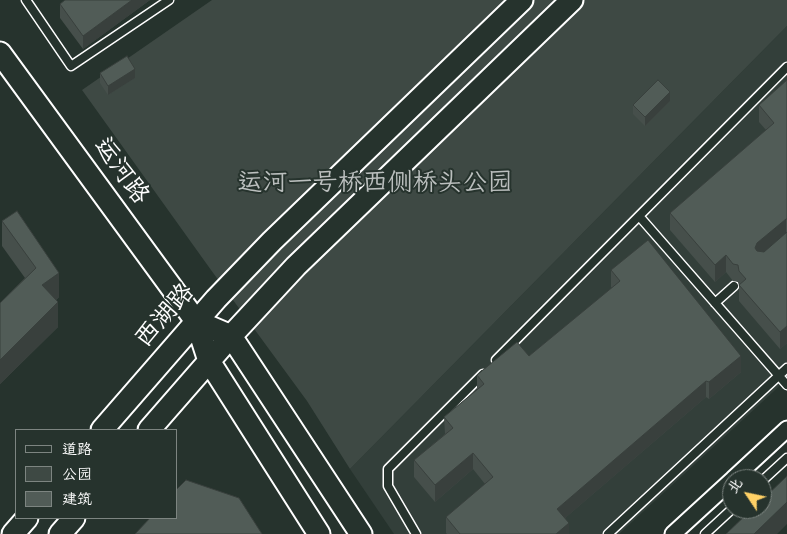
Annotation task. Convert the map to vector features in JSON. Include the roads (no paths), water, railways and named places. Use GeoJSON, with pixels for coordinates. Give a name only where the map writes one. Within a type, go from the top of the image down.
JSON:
{"type":"FeatureCollection","features":[{"type":"Feature","properties":{"kind":"main road","name":"西湖路"},"geometry":{"type":"LineString","coordinates":[[103,429],[196,322],[272,241],[522,0]]}},
{"type":"Feature","properties":{"kind":"main road"},"geometry":{"type":"LineString","coordinates":[[150,429],[231,336],[296,266],[572,0]]}},
{"type":"Feature","properties":{"kind":"main road","name":"运河路"},"geometry":{"type":"LineString","coordinates":[[0,53],[196,322],[208,362],[319,534]]}},
{"type":"Feature","properties":{"kind":"main road"},"geometry":{"type":"LineString","coordinates":[[196,322],[231,336],[361,534]]}},
{"type":"Feature","properties":{"kind":"main road"},"geometry":{"type":"LineString","coordinates":[[13,534],[26,519]]}},
{"type":"Feature","properties":{"kind":"main road"},"geometry":{"type":"LineString","coordinates":[[60,534],[73,519]]}},
{"type":"Feature","properties":{"kind":"street"},"geometry":{"type":"LineString","coordinates":[[743,469],[787,429]]}},
{"type":"Feature","properties":{"kind":"street"},"geometry":{"type":"LineString","coordinates":[[673,534],[722,488]]}},
{"type":"Feature","properties":{"kind":"lane"},"geometry":{"type":"LineString","coordinates":[[26,0],[71,66],[169,0]]}},
{"type":"Feature","properties":{"kind":"lane"},"geometry":{"type":"LineString","coordinates":[[493,364],[787,67]]}},
{"type":"Feature","properties":{"kind":"lane"},"geometry":{"type":"LineString","coordinates":[[639,216],[787,385]]}},
{"type":"Feature","properties":{"kind":"lane"},"geometry":{"type":"LineString","coordinates":[[715,303],[734,286]]}},
{"type":"Feature","properties":{"kind":"lane"},"geometry":{"type":"LineString","coordinates":[[608,534],[787,368]]}},
{"type":"Feature","properties":{"kind":"lane"},"geometry":{"type":"LineString","coordinates":[[416,534],[388,486],[388,469],[486,370]]}},
{"type":"Feature","properties":{"kind":"lane"},"geometry":{"type":"LineString","coordinates":[[772,472],[787,458]]}},
{"type":"Feature","properties":{"kind":"lane"},"geometry":{"type":"LineString","coordinates":[[705,534],[722,518]]}},
{"type":"Feature","properties":{"kind":"park label","name":"运河一号桥西侧桥头公园"},"geometry":{"type":"Point","coordinates":[375,183]}}]}
